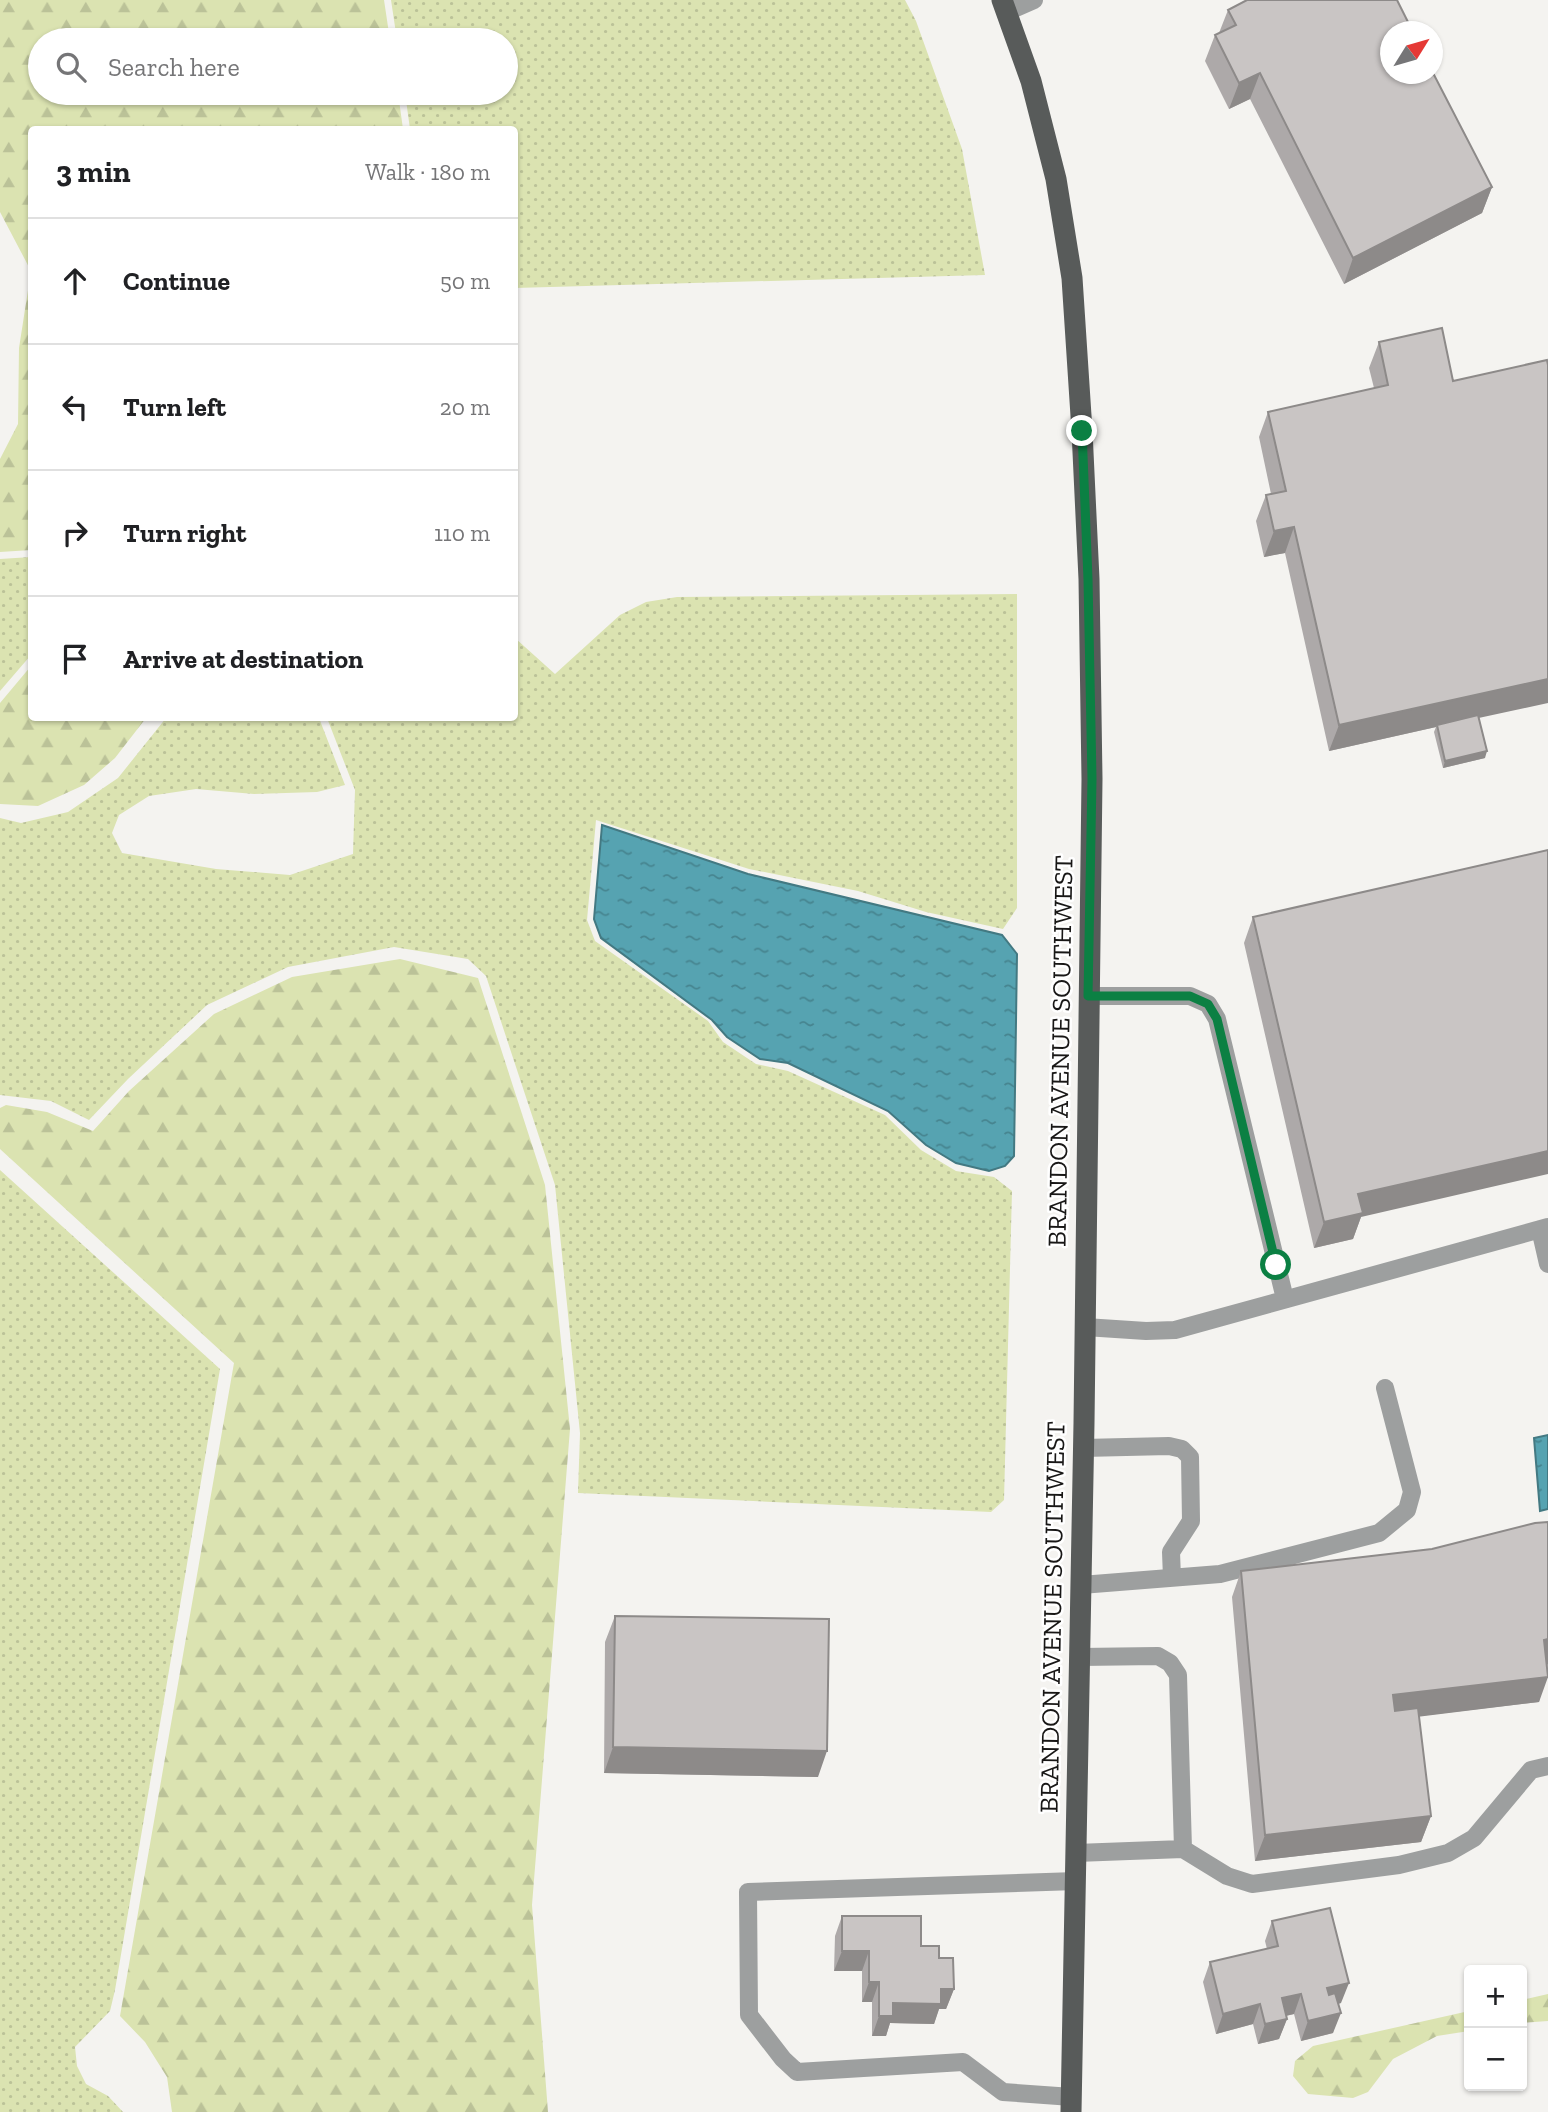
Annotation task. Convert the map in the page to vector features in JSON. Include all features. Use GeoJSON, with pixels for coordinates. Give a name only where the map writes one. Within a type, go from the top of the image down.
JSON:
{"type":"FeatureCollection","features":[{"type":"Feature","properties":{"kind":"main road","name":"BRANDON AVENUE SOUTHWEST"},"geometry":{"type":"LineString","coordinates":[[1004,6],[1031,80],[1056,179],[1072,278],[1089,592],[1092,779],[1072,2104]]}},
{"type":"Feature","properties":{"kind":"lane"},"geometry":{"type":"LineString","coordinates":[[1004,6],[1034,0]]}},
{"type":"Feature","properties":{"kind":"lane"},"geometry":{"type":"LineString","coordinates":[[1088,996],[1190,996],[1208,1004],[1217,1019],[1285,1300]]}},
{"type":"Feature","properties":{"kind":"lane"},"geometry":{"type":"LineString","coordinates":[[1084,1328],[1175,1330],[1544,1228],[1548,1264]]}},
{"type":"Feature","properties":{"kind":"lane"},"geometry":{"type":"LineString","coordinates":[[1081,1585],[1220,1574],[1380,1533],[1407,1510],[1412,1492],[1384,1388]]}},
{"type":"Feature","properties":{"kind":"lane"},"geometry":{"type":"LineString","coordinates":[[1083,1448],[1168,1446],[1182,1449],[1190,1457],[1191,1521],[1171,1552],[1172,1578]]}},
{"type":"Feature","properties":{"kind":"lane"},"geometry":{"type":"LineString","coordinates":[[1080,1657],[1158,1656],[1170,1663],[1178,1675],[1183,1849]]}},
{"type":"Feature","properties":{"kind":"lane"},"geometry":{"type":"LineString","coordinates":[[1076,1853],[1183,1849],[1227,1876],[1252,1884],[1399,1865],[1448,1853],[1474,1838],[1531,1770],[1548,1766]]}},
{"type":"Feature","properties":{"kind":"lane"},"geometry":{"type":"LineString","coordinates":[[1072,2104],[1003,2092],[963,2062],[797,2072],[783,2059],[749,2015],[748,1892],[1076,1881]]}},
{"type":"Feature","properties":{"kind":"green space"},"geometry":{"type":"Polygon","coordinates":[[[0,0],[384,0],[388,28],[28,28],[28,105],[400,105],[403,126],[28,126],[28,265],[0,212],[0,0]]]}},
{"type":"Feature","properties":{"kind":"green space"},"geometry":{"type":"Polygon","coordinates":[[[391,0],[905,0],[916,21],[962,149],[985,275],[518,288],[518,126],[410,126],[407,105],[518,105],[518,28],[395,28],[391,0]]]}},
{"type":"Feature","properties":{"kind":"green space"},"geometry":{"type":"Polygon","coordinates":[[[28,290],[28,550],[0,552],[0,459],[18,424],[19,348],[28,290]]]}},
{"type":"Feature","properties":{"kind":"green space"},"geometry":{"type":"Polygon","coordinates":[[[28,557],[28,658],[0,691],[0,559],[28,557]]]}},
{"type":"Feature","properties":{"kind":"green space"},"geometry":{"type":"Polygon","coordinates":[[[1017,594],[1017,908],[1003,929],[926,912],[858,891],[749,869],[596,820],[587,920],[595,941],[708,1021],[723,1042],[756,1064],[788,1071],[885,1115],[921,1150],[956,1171],[994,1177],[1012,1191],[1004,1500],[991,1512],[578,1493],[580,1433],[555,1185],[486,976],[468,959],[394,947],[288,967],[207,1005],[128,1079],[89,1120],[51,1101],[0,1095],[0,818],[21,823],[68,812],[118,778],[164,721],[320,721],[345,785],[317,792],[254,794],[196,789],[149,796],[119,815],[112,833],[122,853],[216,869],[290,875],[353,854],[355,790],[328,721],[518,721],[518,641],[555,674],[620,615],[646,602],[677,597],[1017,594]]]}},
{"type":"Feature","properties":{"kind":"green space"},"geometry":{"type":"Polygon","coordinates":[[[28,670],[28,721],[144,721],[115,758],[84,785],[38,806],[0,804],[0,703],[28,670]]]}},
{"type":"Feature","properties":{"kind":"green space"},"geometry":{"type":"Polygon","coordinates":[[[400,959],[478,978],[545,1185],[570,1429],[532,1905],[548,2112],[172,2112],[167,2077],[145,2042],[120,2016],[234,1363],[0,1149],[0,1108],[6,1105],[47,1112],[93,1131],[129,1091],[214,1014],[292,977],[400,959]]]}},
{"type":"Feature","properties":{"kind":"green space"},"geometry":{"type":"Polygon","coordinates":[[[0,1170],[220,1369],[115,1990],[110,2011],[75,2047],[77,2066],[86,2084],[108,2096],[123,2112],[0,2112],[0,1170]]]}},
{"type":"Feature","properties":{"kind":"green space"},"geometry":{"type":"Polygon","coordinates":[[[1548,1994],[1548,2021],[1527,2023],[1527,1999],[1548,1994]]]}},
{"type":"Feature","properties":{"kind":"green space"},"geometry":{"type":"Polygon","coordinates":[[[1464,2012],[1464,2032],[1437,2036],[1393,2059],[1368,2092],[1353,2098],[1308,2094],[1293,2076],[1295,2061],[1313,2046],[1464,2012]]]}},
{"type":"Feature","properties":{"kind":"water"},"geometry":{"type":"Polygon","coordinates":[[[602,825],[748,874],[1002,935],[1017,954],[1014,1156],[1005,1166],[989,1171],[956,1163],[926,1145],[888,1111],[788,1063],[760,1059],[727,1037],[712,1020],[601,938],[594,919],[602,825]]]}},
{"type":"Feature","properties":{"kind":"water"},"geometry":{"type":"Polygon","coordinates":[[[1548,1435],[1548,1509],[1540,1511],[1534,1438],[1548,1435]]]}},
{"type":"Feature","properties":{"kind":"building"},"geometry":{"type":"Polygon","coordinates":[[[1247,0],[1397,0],[1408,21],[1380,21],[1380,84],[1439,84],[1492,187],[1353,258],[1260,73],[1239,83],[1215,35],[1236,25],[1228,10],[1247,0]]]}},
{"type":"Feature","properties":{"kind":"building"},"geometry":{"type":"Polygon","coordinates":[[[1442,328],[1453,381],[1547,360],[1548,679],[1339,725],[1294,527],[1274,531],[1266,495],[1286,491],[1268,412],[1388,385],[1379,342],[1442,328]]]}},
{"type":"Feature","properties":{"kind":"building"},"geometry":{"type":"Polygon","coordinates":[[[1478,715],[1487,751],[1445,761],[1437,725],[1478,715]]]}},
{"type":"Feature","properties":{"kind":"building"},"geometry":{"type":"Polygon","coordinates":[[[1548,850],[1548,1151],[1358,1194],[1363,1213],[1324,1222],[1253,917],[1548,850]]]}},
{"type":"Feature","properties":{"kind":"building"},"geometry":{"type":"Polygon","coordinates":[[[1548,1522],[1548,1639],[1544,1640],[1548,1677],[1393,1695],[1395,1711],[1418,1708],[1431,1816],[1265,1835],[1241,1571],[1432,1549],[1548,1522]]]}},
{"type":"Feature","properties":{"kind":"building"},"geometry":{"type":"Polygon","coordinates":[[[615,1616],[829,1619],[827,1751],[613,1747],[615,1616]]]}},
{"type":"Feature","properties":{"kind":"building"},"geometry":{"type":"Polygon","coordinates":[[[1330,1908],[1349,1983],[1327,1988],[1329,1995],[1335,1993],[1341,2013],[1308,2021],[1301,1994],[1282,1998],[1287,2019],[1265,2024],[1260,2004],[1223,2014],[1210,1962],[1278,1946],[1272,1921],[1330,1908]]]}},
{"type":"Feature","properties":{"kind":"building"},"geometry":{"type":"Polygon","coordinates":[[[842,1916],[921,1916],[921,1946],[939,1946],[939,1958],[953,1958],[954,1989],[941,1989],[941,2004],[893,2003],[893,2016],[879,2016],[879,1982],[869,1982],[869,1951],[842,1951],[842,1916]]]}},
{"type":"Feature","properties":{"kind":"route"},"geometry":{"type":"LineString","coordinates":[[1082,431],[1092,779],[1088,996],[1190,996],[1208,1004],[1217,1019],[1276,1265]]}}]}
